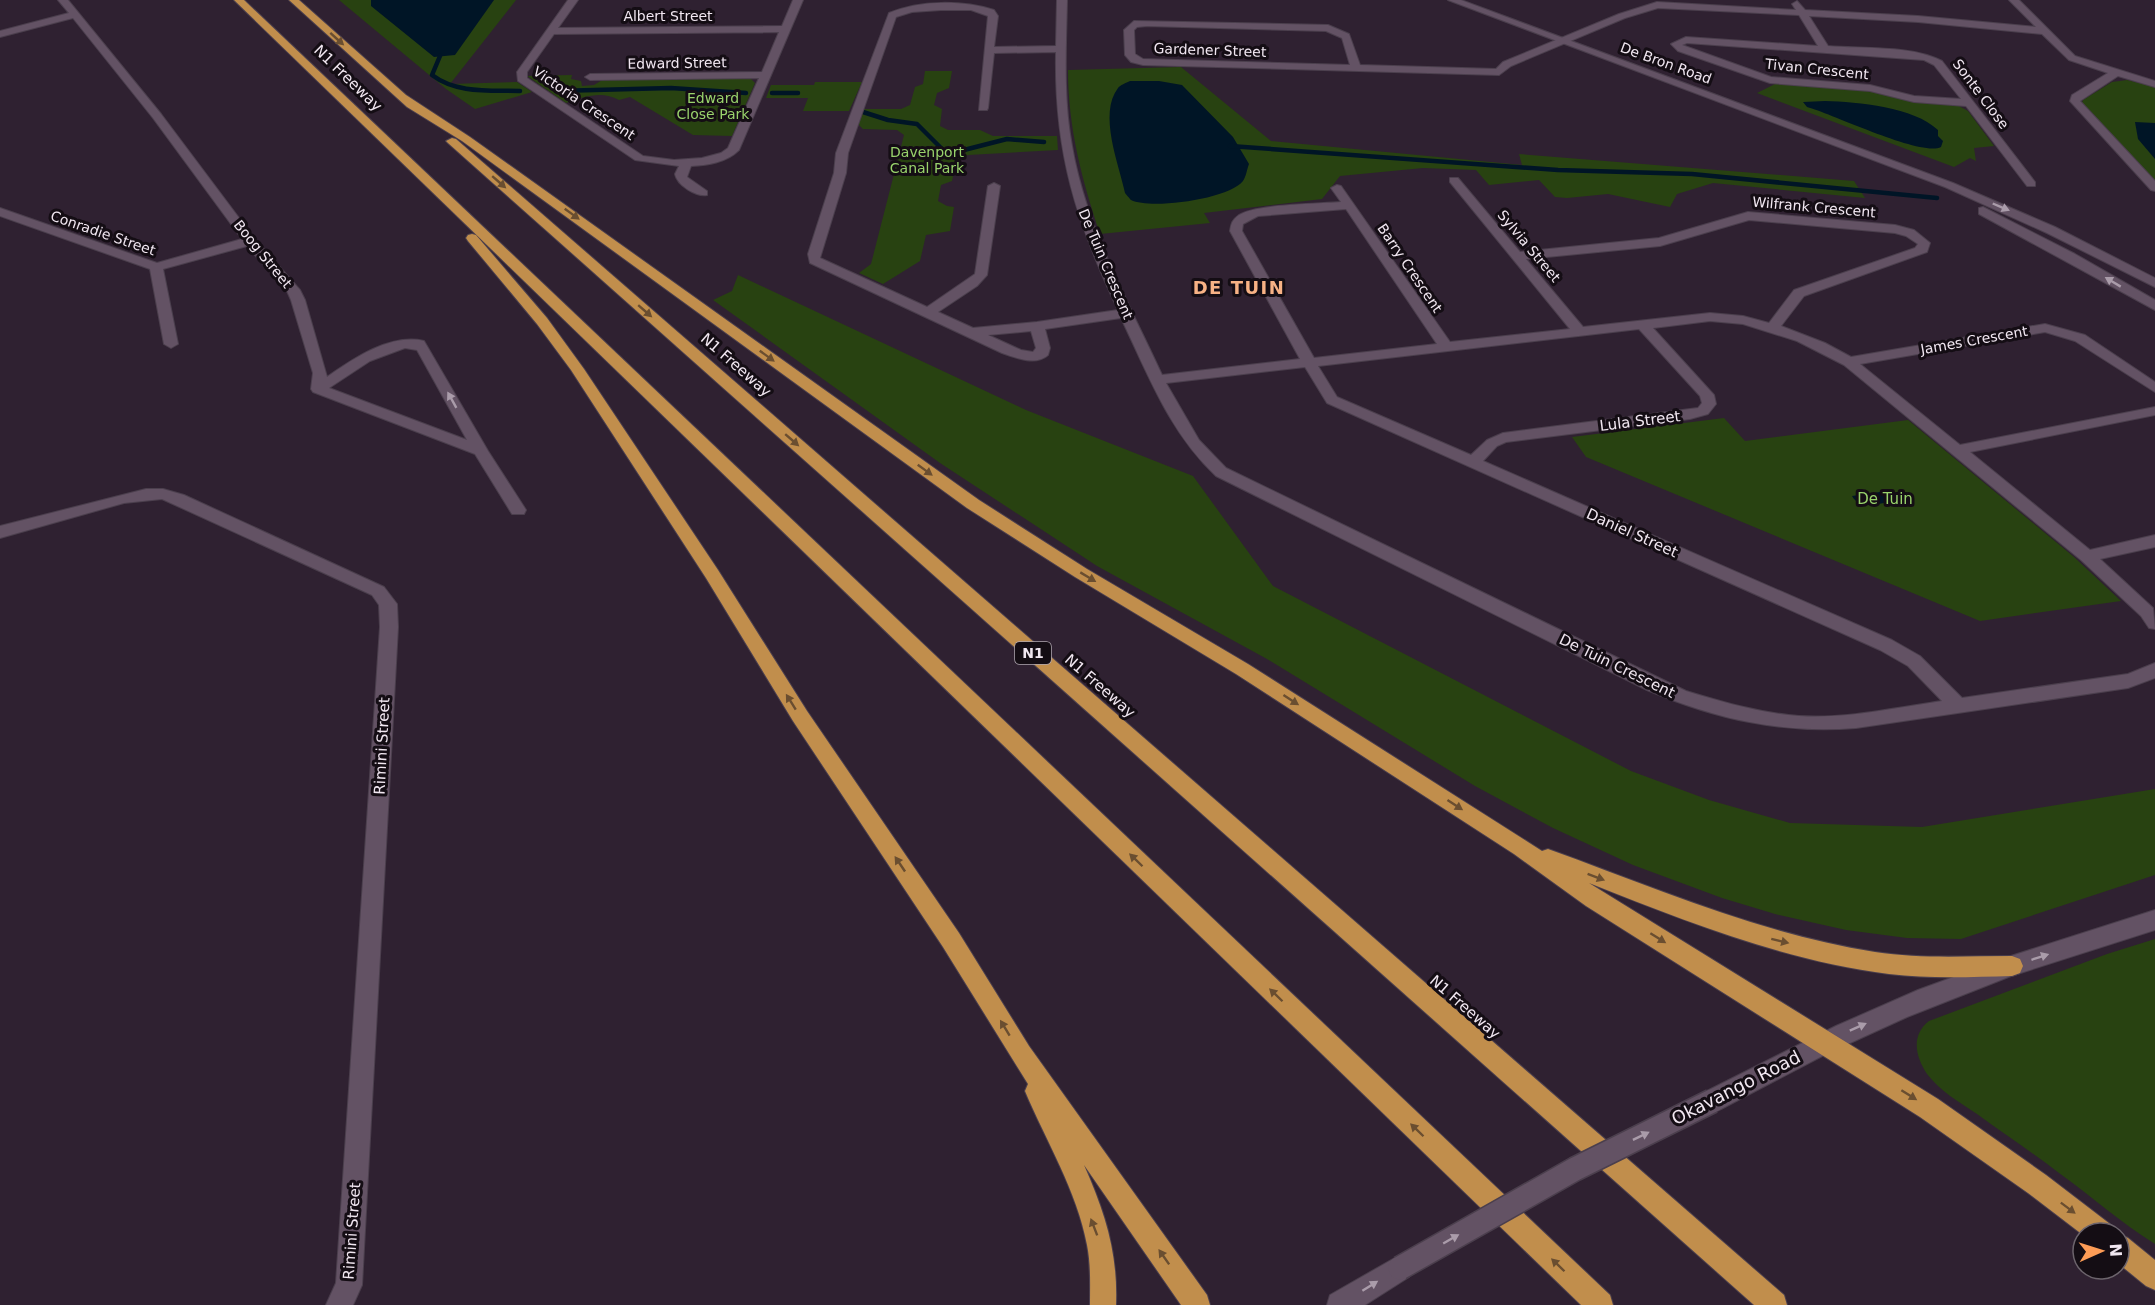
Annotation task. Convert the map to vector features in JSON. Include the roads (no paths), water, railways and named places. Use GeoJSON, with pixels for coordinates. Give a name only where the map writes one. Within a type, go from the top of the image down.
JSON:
{"type":"FeatureCollection","features":[{"type":"Feature","properties":{"kind":"highway","name":"N1 Freeway"},"geometry":{"type":"LineString","coordinates":[[239,0],[1600,1305]]}},
{"type":"Feature","properties":{"kind":"highway","name":"N1 Freeway"},"geometry":{"type":"LineString","coordinates":[[294,0],[402,98],[1774,1305]]}},
{"type":"Feature","properties":{"kind":"highway"},"geometry":{"type":"LineString","coordinates":[[402,98],[466,139],[973,504],[1081,573],[1242,669],[1521,848],[1594,899],[1929,1108],[2085,1221]]}},
{"type":"Feature","properties":{"kind":"highway"},"geometry":{"type":"LineString","coordinates":[[387,142],[440,206],[500,270],[542,321],[577,369],[712,574],[800,716],[951,940],[1021,1054],[1197,1305]]}},
{"type":"Feature","properties":{"kind":"highway"},"geometry":{"type":"LineString","coordinates":[[1521,848],[1722,924],[1833,954],[1907,965],[2012,966]]}},
{"type":"Feature","properties":{"kind":"highway"},"geometry":{"type":"LineString","coordinates":[[1021,1054],[1076,1178],[1098,1237],[1104,1285],[1103,1305]]}},
{"type":"Feature","properties":{"kind":"highway"},"geometry":{"type":"LineString","coordinates":[[2131,1257],[2155,1277]]}},
{"type":"Feature","properties":{"kind":"street","name":"Boog Street"},"geometry":{"type":"LineString","coordinates":[[63,0],[157,116],[250,241],[283,278],[298,300],[320,373],[318,389]]}},
{"type":"Feature","properties":{"kind":"street","name":"Victoria Crescent"},"geometry":{"type":"LineString","coordinates":[[573,0],[522,72],[522,79],[639,158],[687,162],[711,161],[730,153],[798,0]]}},
{"type":"Feature","properties":{"kind":"street","name":"De Tuin Crescent"},"geometry":{"type":"LineString","coordinates":[[1062,0],[1061,98],[1071,172],[1096,247],[1157,380],[1195,448],[1221,472],[1672,693],[1736,714],[1798,723],[1856,721],[2128,681],[2155,670]]}},
{"type":"Feature","properties":{"kind":"street","name":"De Bron Road"},"geometry":{"type":"LineString","coordinates":[[1453,0],[1868,155],[2005,209],[2155,283]]}},
{"type":"Feature","properties":{"kind":"street"},"geometry":{"type":"LineString","coordinates":[[1794,0],[1825,49]]}},
{"type":"Feature","properties":{"kind":"street"},"geometry":{"type":"LineString","coordinates":[[2014,0],[2072,58],[2155,84]]}},
{"type":"Feature","properties":{"kind":"street","name":"Gardener Street"},"geometry":{"type":"LineString","coordinates":[[1356,68],[1346,36],[1334,30],[1147,23],[1134,24],[1129,30],[1130,55],[1135,60],[1143,62],[1356,68],[1499,72],[1507,64],[1622,15],[1657,5],[1989,23]]}},
{"type":"Feature","properties":{"kind":"street"},"geometry":{"type":"LineString","coordinates":[[983,108],[993,16],[988,10],[913,8],[892,15],[842,153],[840,173],[814,260],[1017,353],[1041,356],[1044,348],[1037,326]]}},
{"type":"Feature","properties":{"kind":"street"},"geometry":{"type":"LineString","coordinates":[[0,34],[74,15]]}},
{"type":"Feature","properties":{"kind":"street"},"geometry":{"type":"LineString","coordinates":[[1989,23],[2035,22]]}},
{"type":"Feature","properties":{"kind":"street"},"geometry":{"type":"LineString","coordinates":[[1989,23],[2043,30]]}},
{"type":"Feature","properties":{"kind":"street","name":"Albert Street"},"geometry":{"type":"LineString","coordinates":[[551,31],[785,29]]}},
{"type":"Feature","properties":{"kind":"street","name":"Tivan Crescent"},"geometry":{"type":"LineString","coordinates":[[1825,49],[1686,40],[1676,44],[1681,49],[1770,80],[1869,88],[1914,99],[1968,103]]}},
{"type":"Feature","properties":{"kind":"street"},"geometry":{"type":"LineString","coordinates":[[989,50],[1061,49]]}},
{"type":"Feature","properties":{"kind":"street","name":"Sonte Close"},"geometry":{"type":"LineString","coordinates":[[1825,49],[1913,55],[1932,59],[1938,63],[2031,184]]}},
{"type":"Feature","properties":{"kind":"street"},"geometry":{"type":"LineString","coordinates":[[2115,73],[2074,101],[2155,188]]}},
{"type":"Feature","properties":{"kind":"street","name":"Edward Street"},"geometry":{"type":"LineString","coordinates":[[590,77],[765,75]]}},
{"type":"Feature","properties":{"kind":"street","name":"De Bron Road"},"geometry":{"type":"LineString","coordinates":[[1868,155],[2071,257],[2155,306]]}},
{"type":"Feature","properties":{"kind":"street"},"geometry":{"type":"LineString","coordinates":[[687,162],[681,174],[682,178],[704,193]]}},
{"type":"Feature","properties":{"kind":"street","name":"Sylvia Street"},"geometry":{"type":"LineString","coordinates":[[1454,180],[1580,332]]}},
{"type":"Feature","properties":{"kind":"street"},"geometry":{"type":"LineString","coordinates":[[928,312],[976,281],[981,275],[994,186]]}},
{"type":"Feature","properties":{"kind":"street","name":"Barry Crescent"},"geometry":{"type":"LineString","coordinates":[[1337,188],[1446,347]]}},
{"type":"Feature","properties":{"kind":"street"},"geometry":{"type":"LineString","coordinates":[[1309,363],[1235,227],[1244,217],[1257,213],[1349,205]]}},
{"type":"Feature","properties":{"kind":"street","name":"Conradie Street"},"geometry":{"type":"LineString","coordinates":[[2,215],[156,267],[171,344]]}},
{"type":"Feature","properties":{"kind":"street","name":"Wilfrank Crescent"},"geometry":{"type":"LineString","coordinates":[[1517,256],[1660,242],[1748,216],[1895,229],[1910,233],[1924,243],[1923,249],[1919,251],[1799,293],[1771,330]]}},
{"type":"Feature","properties":{"kind":"street"},"geometry":{"type":"LineString","coordinates":[[156,267],[250,241]]}},
{"type":"Feature","properties":{"kind":"street"},"geometry":{"type":"LineString","coordinates":[[971,332],[1037,326],[1126,313]]}},
{"type":"Feature","properties":{"kind":"street"},"geometry":{"type":"LineString","coordinates":[[1157,380],[1717,317],[1741,320],[1823,347],[1849,362],[2087,556],[2136,601],[2155,623]]}},
{"type":"Feature","properties":{"kind":"street","name":"Lula Street"},"geometry":{"type":"LineString","coordinates":[[1472,463],[1492,443],[1503,438],[1690,415],[1703,411],[1709,404],[1707,395],[1642,325]]}},
{"type":"Feature","properties":{"kind":"street","name":"James Crescent"},"geometry":{"type":"LineString","coordinates":[[1849,362],[2045,328],[2080,338],[2155,388]]}},
{"type":"Feature","properties":{"kind":"street"},"geometry":{"type":"LineString","coordinates":[[318,389],[377,352],[399,345],[418,344],[423,348],[480,451],[518,510]]}},
{"type":"Feature","properties":{"kind":"street","name":"Daniel Street"},"geometry":{"type":"LineString","coordinates":[[1309,363],[1326,393],[1336,402],[1894,648],[1922,669],[1958,706]]}},
{"type":"Feature","properties":{"kind":"street"},"geometry":{"type":"LineString","coordinates":[[318,389],[480,451]]}},
{"type":"Feature","properties":{"kind":"street"},"geometry":{"type":"LineString","coordinates":[[1957,450],[2155,411]]}},
{"type":"Feature","properties":{"kind":"street","name":"Rimini Street"},"geometry":{"type":"LineString","coordinates":[[0,532],[124,498],[163,494],[378,591],[388,604],[389,627],[349,1285],[339,1305]]}},
{"type":"Feature","properties":{"kind":"street"},"geometry":{"type":"LineString","coordinates":[[2087,556],[2155,540]]}},
{"type":"Feature","properties":{"kind":"street","name":"Okavango Road"},"geometry":{"type":"LineString","coordinates":[[1340,1305],[1400,1268],[1575,1169],[1824,1043],[1926,998],[2012,966],[2155,920]]}},
{"type":"Feature","properties":{"kind":"water"},"geometry":{"type":"Polygon","coordinates":[[[371,0],[494,0],[455,55],[434,57],[371,6],[371,0]]]}},
{"type":"Feature","properties":{"kind":"water"},"geometry":{"type":"Polygon","coordinates":[[[1130,81],[1159,81],[1182,85],[1233,137],[1249,164],[1243,181],[1235,187],[1207,198],[1155,204],[1131,200],[1125,193],[1110,125],[1112,99],[1119,87],[1130,81]]]}},
{"type":"Feature","properties":{"kind":"water"},"geometry":{"type":"Polygon","coordinates":[[[1825,101],[1885,107],[1915,116],[1938,130],[1938,136],[1943,141],[1941,147],[1915,146],[1897,141],[1807,107],[1803,102],[1825,101]]]}},
{"type":"Feature","properties":{"kind":"water"},"geometry":{"type":"Polygon","coordinates":[[[2135,122],[2155,123],[2155,159],[2138,139],[2135,122]]]}},
{"type":"Feature","properties":{"kind":"water"},"geometry":{"type":"Polygon","coordinates":[[[1880,492],[1890,499],[1889,502],[1864,505],[1852,496],[1880,492]]]}},
{"type":"Feature","properties":{"kind":"waterway"},"geometry":{"type":"LineString","coordinates":[[440,56],[432,75],[442,81],[474,90],[520,91]]}},
{"type":"Feature","properties":{"kind":"waterway"},"geometry":{"type":"LineString","coordinates":[[556,91],[671,88],[746,93]]}},
{"type":"Feature","properties":{"kind":"waterway"},"geometry":{"type":"LineString","coordinates":[[772,93],[798,93]]}},
{"type":"Feature","properties":{"kind":"waterway"},"geometry":{"type":"LineString","coordinates":[[863,112],[888,120],[917,124],[944,151],[960,151],[1007,139],[1044,142]]}},
{"type":"Feature","properties":{"kind":"waterway"},"geometry":{"type":"LineString","coordinates":[[1230,146],[1558,170],[1692,174],[1937,198]]}},
{"type":"Feature","properties":{"kind":"district","name":"DE TUIN"},"geometry":{"type":"Point","coordinates":[1239,288]}},
{"type":"Feature","properties":{"kind":"park label","name":"Edward Close Park"},"geometry":{"type":"Point","coordinates":[713,106]}},
{"type":"Feature","properties":{"kind":"park label","name":"Davenport Canal Park"},"geometry":{"type":"Point","coordinates":[927,160]}},
{"type":"Feature","properties":{"kind":"park label","name":"De Tuin"},"geometry":{"type":"Point","coordinates":[1885,499]}}]}
